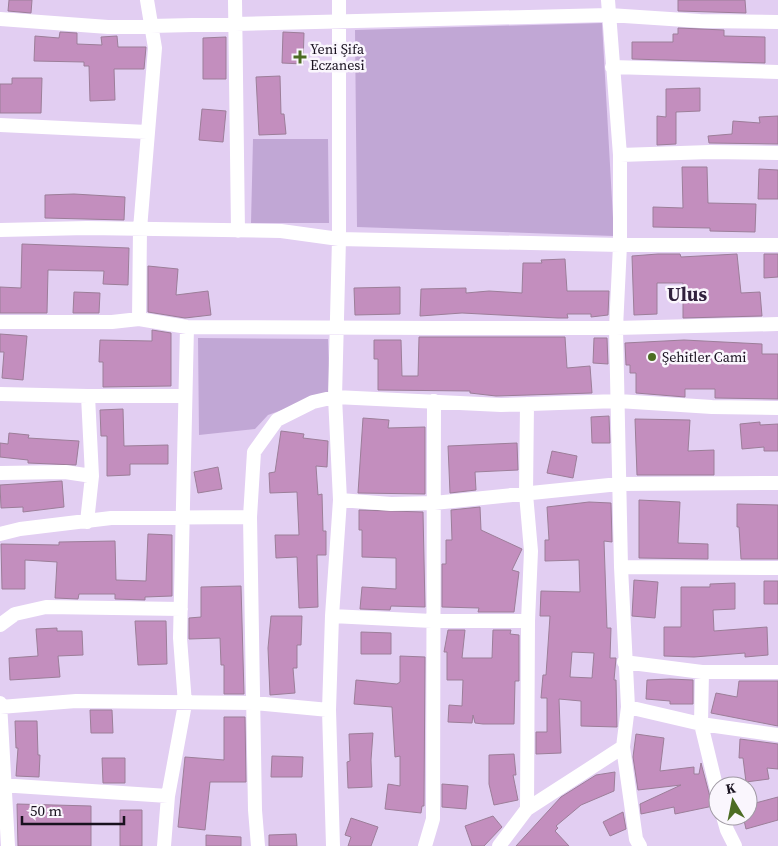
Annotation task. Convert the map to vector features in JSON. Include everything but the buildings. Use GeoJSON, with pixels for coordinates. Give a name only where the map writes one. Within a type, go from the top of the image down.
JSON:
{"type":"FeatureCollection","features":[{"type":"Feature","properties":{"kind":"street"},"geometry":{"type":"LineString","coordinates":[[139,319],[140,229],[155,48],[147,0]]}},
{"type":"Feature","properties":{"kind":"street"},"geometry":{"type":"LineString","coordinates":[[235,0],[238,231]]}},
{"type":"Feature","properties":{"kind":"street"},"geometry":{"type":"LineString","coordinates":[[333,846],[329,710],[332,616],[340,500],[335,397],[340,239],[339,0]]}},
{"type":"Feature","properties":{"kind":"street"},"geometry":{"type":"LineString","coordinates":[[608,0],[620,155],[620,245],[616,328],[624,662],[628,707],[622,747],[635,844]]}},
{"type":"Feature","properties":{"kind":"street"},"geometry":{"type":"LineString","coordinates":[[0,19],[69,26],[152,26],[338,20],[486,19],[609,15],[700,21],[778,22]]}},
{"type":"Feature","properties":{"kind":"street"},"geometry":{"type":"LineString","coordinates":[[612,67],[778,72]]}},
{"type":"Feature","properties":{"kind":"street"},"geometry":{"type":"LineString","coordinates":[[0,125],[147,132]]}},
{"type":"Feature","properties":{"kind":"street"},"geometry":{"type":"LineString","coordinates":[[620,155],[710,152],[778,153]]}},
{"type":"Feature","properties":{"kind":"street"},"geometry":{"type":"LineString","coordinates":[[0,230],[281,231],[340,239],[620,245],[778,245]]}},
{"type":"Feature","properties":{"kind":"street"},"geometry":{"type":"LineString","coordinates":[[0,322],[112,322],[139,319],[187,327],[616,328],[778,324]]}},
{"type":"Feature","properties":{"kind":"street"},"geometry":{"type":"LineString","coordinates":[[164,846],[168,796],[185,704],[180,638],[187,327]]}},
{"type":"Feature","properties":{"kind":"street"},"geometry":{"type":"LineString","coordinates":[[0,394],[185,396]]}},
{"type":"Feature","properties":{"kind":"street"},"geometry":{"type":"LineString","coordinates":[[87,522],[92,476],[88,396]]}},
{"type":"Feature","properties":{"kind":"street"},"geometry":{"type":"LineString","coordinates":[[258,846],[250,517],[254,452],[276,420],[313,402],[335,397],[501,405],[618,400],[712,407],[778,408]]}},
{"type":"Feature","properties":{"kind":"street"},"geometry":{"type":"LineString","coordinates":[[425,846],[433,819],[434,401]]}},
{"type":"Feature","properties":{"kind":"street"},"geometry":{"type":"LineString","coordinates":[[527,404],[526,494],[532,551],[528,621],[527,809]]}},
{"type":"Feature","properties":{"kind":"street"},"geometry":{"type":"LineString","coordinates":[[0,473],[65,472],[92,476]]}},
{"type":"Feature","properties":{"kind":"street"},"geometry":{"type":"LineString","coordinates":[[340,500],[391,504],[434,503],[619,484],[778,483]]}},
{"type":"Feature","properties":{"kind":"street"},"geometry":{"type":"LineString","coordinates":[[0,534],[20,529],[111,518],[250,517]]}},
{"type":"Feature","properties":{"kind":"street"},"geometry":{"type":"LineString","coordinates":[[621,567],[778,568]]}},
{"type":"Feature","properties":{"kind":"street"},"geometry":{"type":"LineString","coordinates":[[0,612],[15,614],[46,607],[181,609]]}},
{"type":"Feature","properties":{"kind":"street"},"geometry":{"type":"LineString","coordinates":[[0,625],[15,614]]}},
{"type":"Feature","properties":{"kind":"street"},"geometry":{"type":"LineString","coordinates":[[332,616],[432,621],[528,621]]}},
{"type":"Feature","properties":{"kind":"street"},"geometry":{"type":"LineString","coordinates":[[624,662],[702,672],[778,672]]}},
{"type":"Feature","properties":{"kind":"street"},"geometry":{"type":"LineString","coordinates":[[702,672],[701,724],[714,776]]}},
{"type":"Feature","properties":{"kind":"street"},"geometry":{"type":"LineString","coordinates":[[8,846],[2,785],[0,706],[76,701],[185,704],[254,703],[329,710]]}},
{"type":"Feature","properties":{"kind":"street"},"geometry":{"type":"LineString","coordinates":[[628,707],[701,724],[778,735]]}},
{"type":"Feature","properties":{"kind":"street"},"geometry":{"type":"LineString","coordinates":[[499,846],[527,809],[622,747]]}},
{"type":"Feature","properties":{"kind":"street"},"geometry":{"type":"LineString","coordinates":[[2,785],[168,796]]}},
{"type":"Feature","properties":{"kind":"street"},"geometry":{"type":"LineString","coordinates":[[726,826],[735,846]]}},
{"type":"Feature","properties":{"kind":"shaded area"},"geometry":{"type":"Polygon","coordinates":[[[602,23],[614,236],[357,227],[355,30],[602,23]]]}},
{"type":"Feature","properties":{"kind":"shaded area"},"geometry":{"type":"Polygon","coordinates":[[[253,139],[328,139],[329,223],[251,223],[253,139]]]}},
{"type":"Feature","properties":{"kind":"shaded area"},"geometry":{"type":"Polygon","coordinates":[[[198,338],[328,339],[330,393],[268,415],[255,429],[199,435],[198,338]]]}},
{"type":"Feature","properties":{"kind":"place","name":"Yeni Şifa Eczanesi"},"geometry":{"type":"Point","coordinates":[300,57]}},
{"type":"Feature","properties":{"kind":"place","name":"Şehitler Cami"},"geometry":{"type":"Point","coordinates":[652,357]}},
{"type":"Feature","properties":{"kind":"district","name":"Ulus"},"geometry":{"type":"Point","coordinates":[687,294]}}]}
